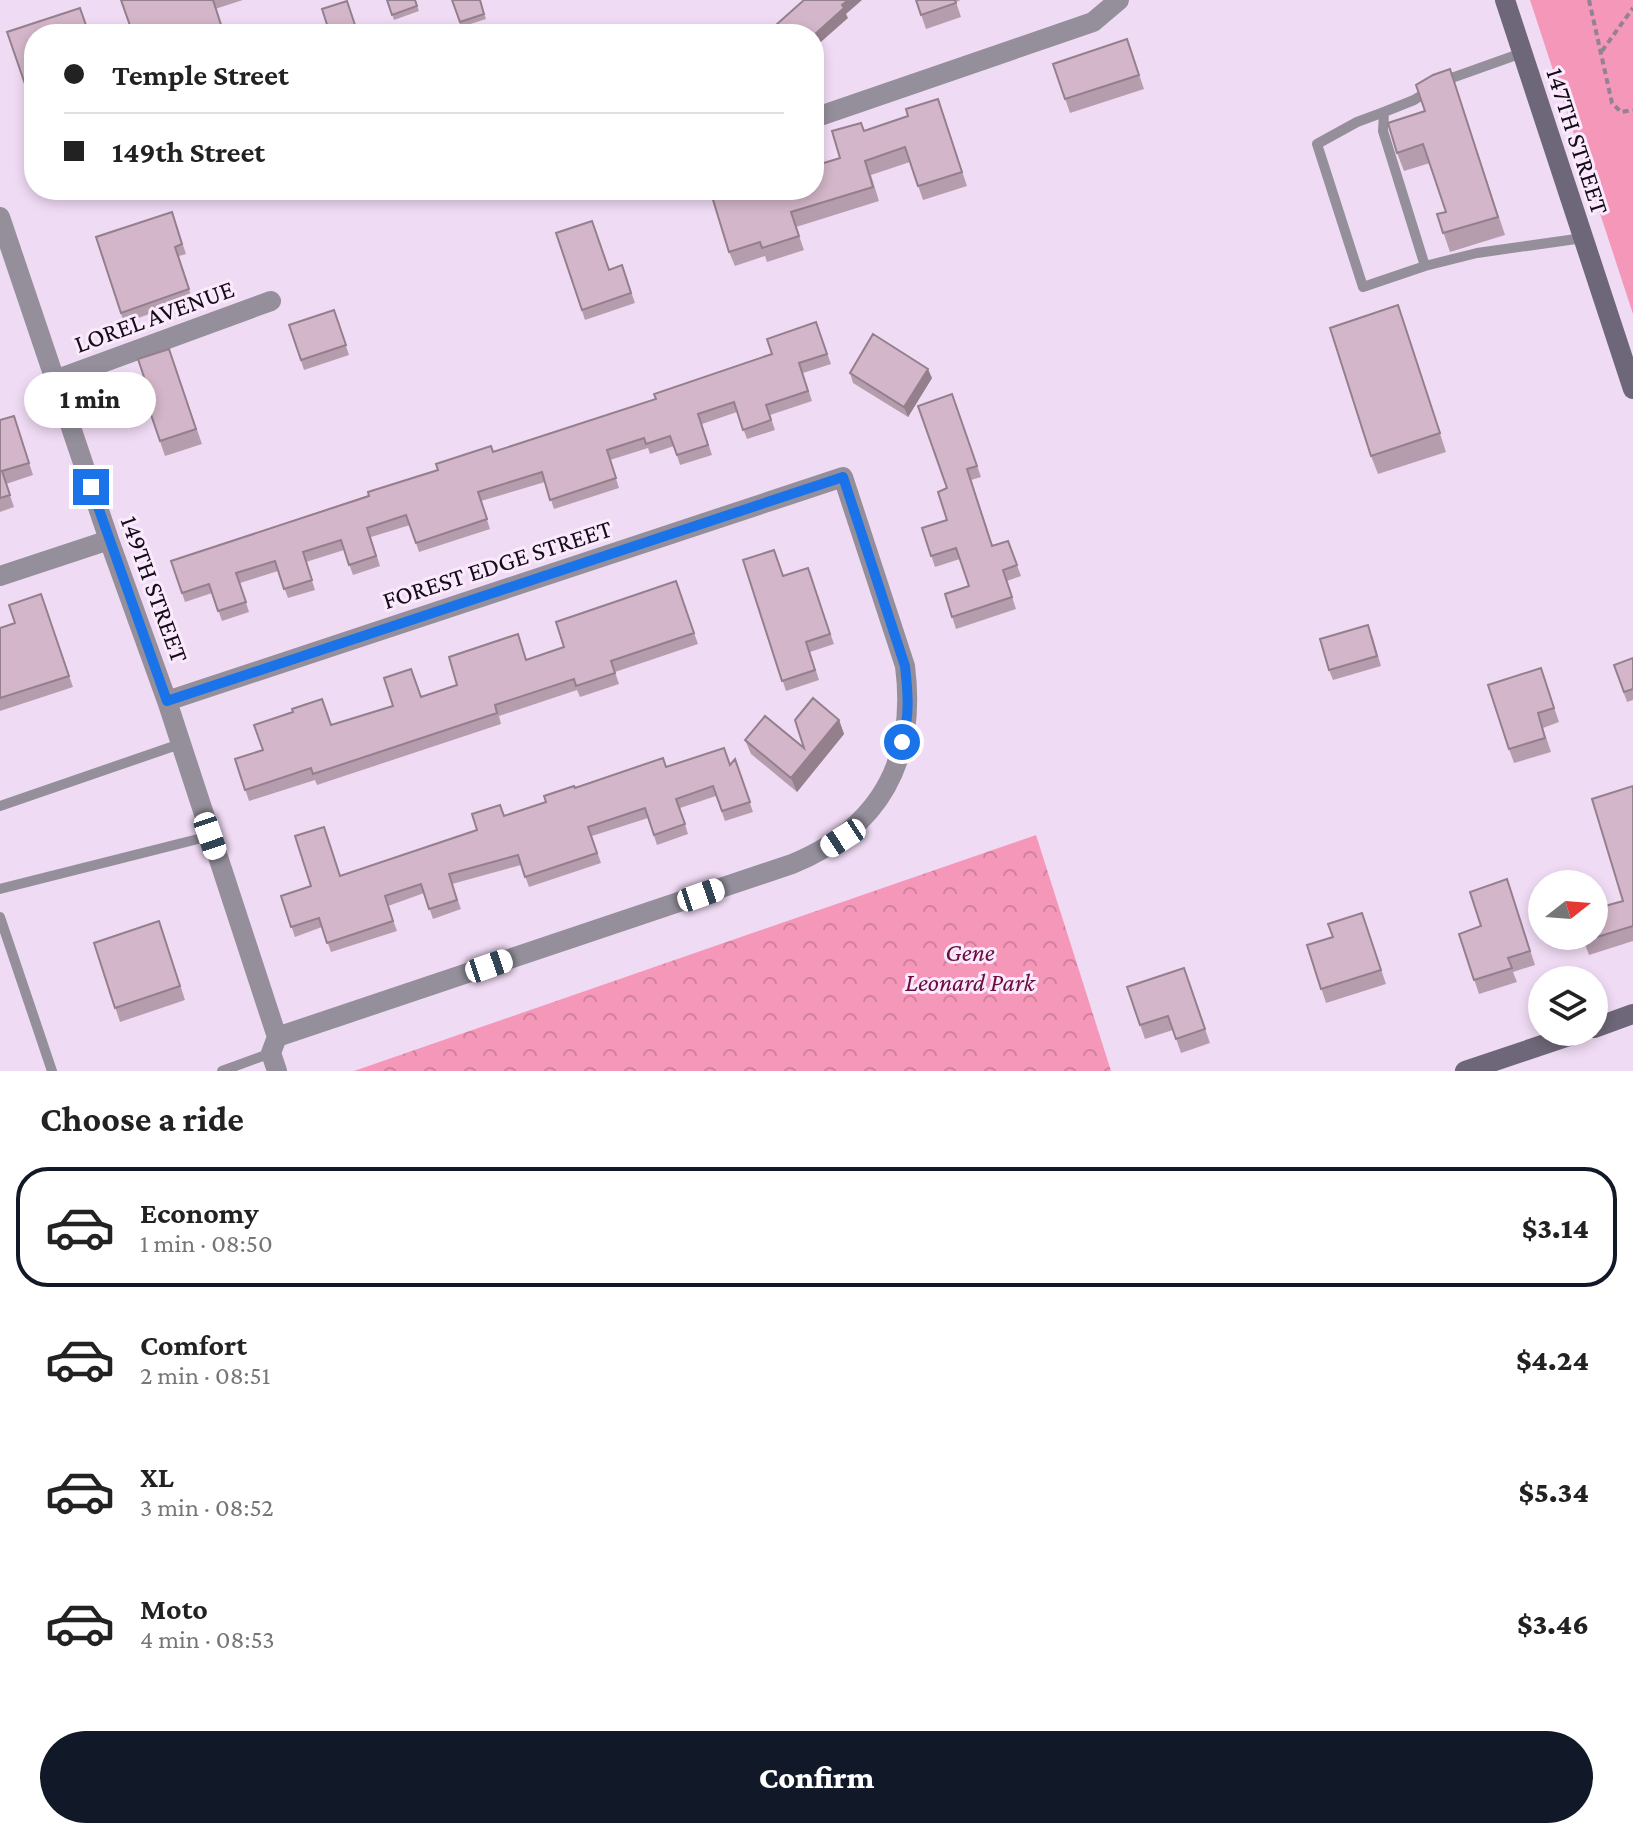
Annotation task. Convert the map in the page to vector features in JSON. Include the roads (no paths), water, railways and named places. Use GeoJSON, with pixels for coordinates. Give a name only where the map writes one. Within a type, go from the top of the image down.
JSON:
{"type":"FeatureCollection","features":[{"type":"Feature","properties":{"kind":"main road","name":"147TH STREET"},"geometry":{"type":"LineString","coordinates":[[1505,0],[1633,389]]}},
{"type":"Feature","properties":{"kind":"main road"},"geometry":{"type":"LineString","coordinates":[[1608,1023],[1633,1014]]}},
{"type":"Feature","properties":{"kind":"main road"},"geometry":{"type":"LineString","coordinates":[[1465,1071],[1539,1046]]}},
{"type":"Feature","properties":{"kind":"street"},"geometry":{"type":"LineString","coordinates":[[824,115],[1093,22],[1119,0]]}},
{"type":"Feature","properties":{"kind":"street","name":"149TH STREET"},"geometry":{"type":"LineString","coordinates":[[0,217],[167,701],[275,1054]]}},
{"type":"Feature","properties":{"kind":"street","name":"LOREL AVENUE"},"geometry":{"type":"LineString","coordinates":[[55,380],[271,301]]}},
{"type":"Feature","properties":{"kind":"street","name":"FOREST EDGE STREET"},"geometry":{"type":"LineString","coordinates":[[167,701],[843,477],[905,666],[908,724],[885,790],[843,838],[821,852],[275,1054]]}},
{"type":"Feature","properties":{"kind":"street"},"geometry":{"type":"LineString","coordinates":[[0,576],[109,540]]}},
{"type":"Feature","properties":{"kind":"lane"},"geometry":{"type":"LineString","coordinates":[[1522,53],[1446,80],[1414,100],[1357,122],[1317,144],[1363,287],[1425,266],[1477,253],[1583,238]]}},
{"type":"Feature","properties":{"kind":"lane"},"geometry":{"type":"LineString","coordinates":[[1384,112],[1383,131],[1425,266]]}},
{"type":"Feature","properties":{"kind":"lane"},"geometry":{"type":"LineString","coordinates":[[0,806],[180,744]]}},
{"type":"Feature","properties":{"kind":"lane"},"geometry":{"type":"LineString","coordinates":[[0,889],[210,836]]}},
{"type":"Feature","properties":{"kind":"lane"},"geometry":{"type":"LineString","coordinates":[[0,917],[52,1071]]}},
{"type":"Feature","properties":{"kind":"lane"},"geometry":{"type":"LineString","coordinates":[[222,1071],[275,1054]]}},
{"type":"Feature","properties":{"kind":"park label","name":"Gene Leonard Park"},"geometry":{"type":"Point","coordinates":[970,967]}}]}
